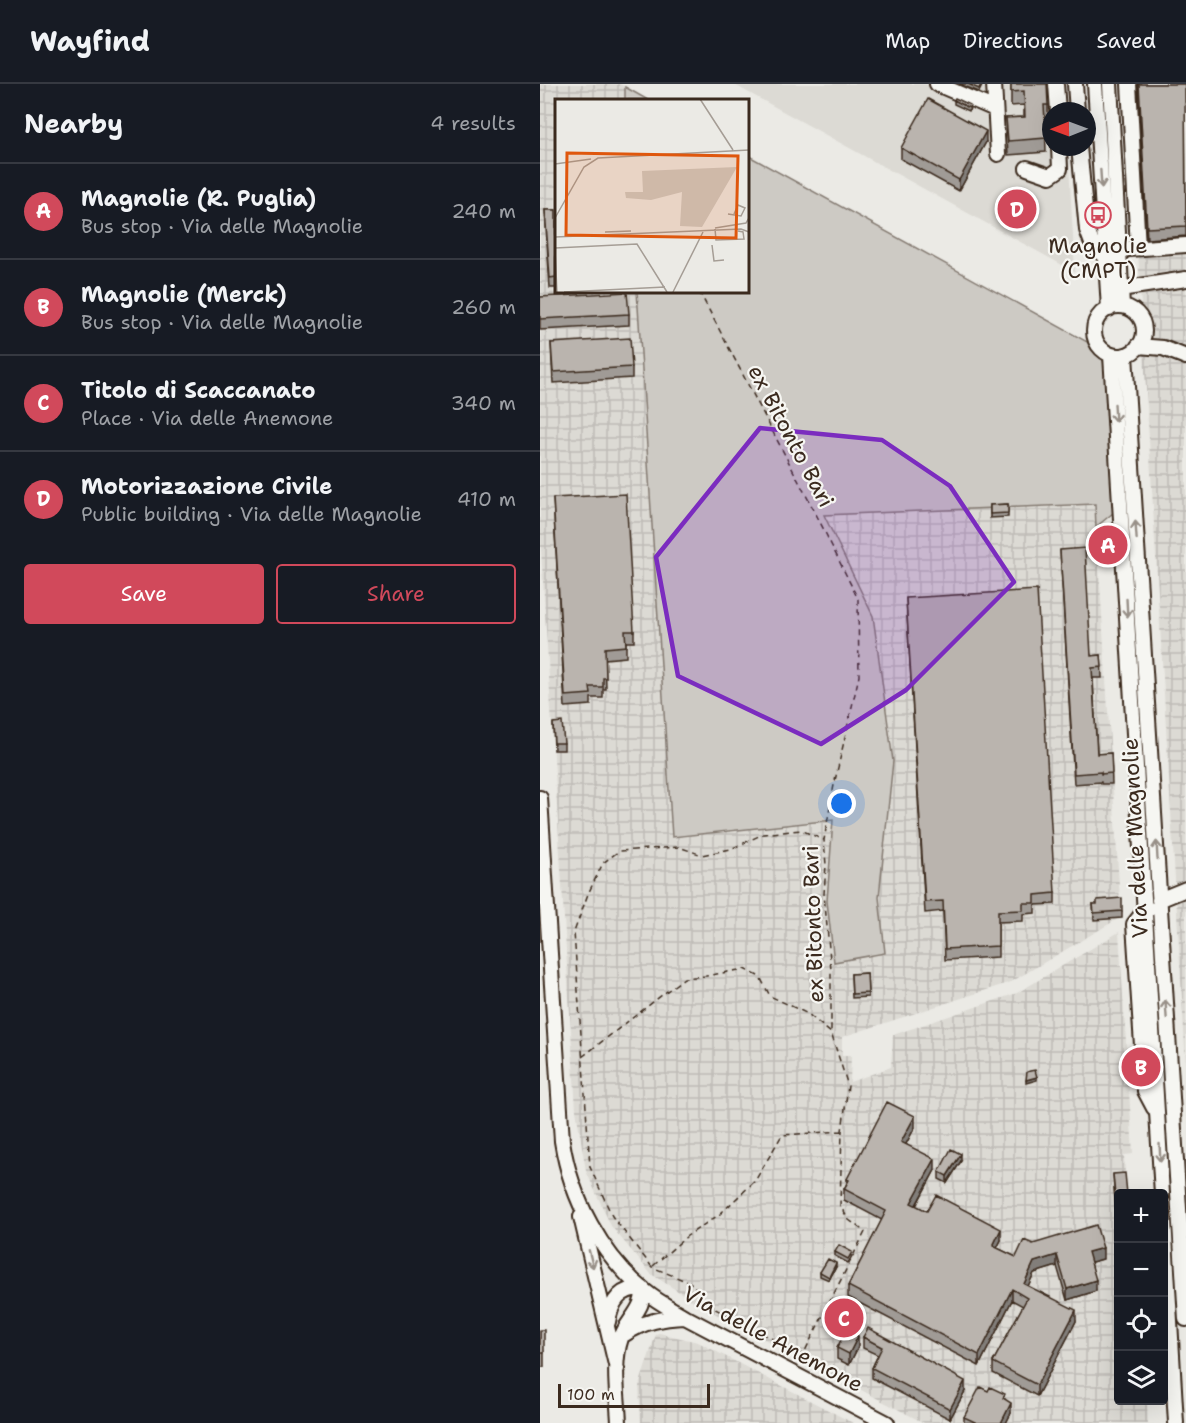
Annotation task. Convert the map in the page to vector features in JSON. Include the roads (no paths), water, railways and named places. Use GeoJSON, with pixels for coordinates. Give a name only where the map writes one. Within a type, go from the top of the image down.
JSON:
{"type":"FeatureCollection","features":[{"type":"Feature","properties":{"kind":"street"},"geometry":{"type":"LineString","coordinates":[[937,84],[995,109]]}},
{"type":"Feature","properties":{"kind":"street"},"geometry":{"type":"LineString","coordinates":[[994,84],[998,154]]}},
{"type":"Feature","properties":{"kind":"street"},"geometry":{"type":"LineString","coordinates":[[1095,84],[1116,308]]}},
{"type":"Feature","properties":{"kind":"street"},"geometry":{"type":"LineString","coordinates":[[1110,84],[1112,253],[1120,289],[1116,308],[1097,320],[1094,334],[1100,347],[1118,355],[1135,350],[1143,337],[1144,328]]}},
{"type":"Feature","properties":{"kind":"street"},"geometry":{"type":"LineString","coordinates":[[1129,84],[1138,248]]}},
{"type":"Feature","properties":{"kind":"street"},"geometry":{"type":"LineString","coordinates":[[1057,89],[1076,89]]}},
{"type":"Feature","properties":{"kind":"street"},"geometry":{"type":"LineString","coordinates":[[1027,168],[1050,176],[1060,169],[1059,156]]}},
{"type":"Feature","properties":{"kind":"street"},"geometry":{"type":"LineString","coordinates":[[1080,156],[1087,230],[1093,246],[1112,253],[1138,248],[1186,245]]}},
{"type":"Feature","properties":{"kind":"street"},"geometry":{"type":"LineString","coordinates":[[1120,289],[1186,279]]}},
{"type":"Feature","properties":{"kind":"street"},"geometry":{"type":"LineString","coordinates":[[1116,308],[1137,314],[1144,328],[1163,348]]}},
{"type":"Feature","properties":{"kind":"street"},"geometry":{"type":"LineString","coordinates":[[1138,346],[1163,348],[1186,357]]}},
{"type":"Feature","properties":{"kind":"street","name":"Via delle Magnolie"},"geometry":{"type":"LineString","coordinates":[[1118,355],[1160,904],[1186,1318]]}},
{"type":"Feature","properties":{"kind":"street","name":"Via delle Magnolie"},"geometry":{"type":"LineString","coordinates":[[1118,355],[1145,910],[1162,1189]]}},
{"type":"Feature","properties":{"kind":"street"},"geometry":{"type":"LineString","coordinates":[[540,798],[560,1125],[564,1155],[617,1369]]}},
{"type":"Feature","properties":{"kind":"street"},"geometry":{"type":"LineString","coordinates":[[1145,910],[1186,890]]}},
{"type":"Feature","properties":{"kind":"street","name":"Via delle Anemone"},"geometry":{"type":"LineString","coordinates":[[571,1182],[602,1243],[614,1260],[642,1288],[685,1317],[886,1423]]}},
{"type":"Feature","properties":{"kind":"street"},"geometry":{"type":"LineString","coordinates":[[1165,1243],[1176,1423]]}},
{"type":"Feature","properties":{"kind":"street"},"geometry":{"type":"LineString","coordinates":[[607,1326],[612,1305],[618,1297],[627,1289],[642,1288],[644,1294],[637,1313],[621,1337],[617,1369],[619,1423]]}},
{"type":"Feature","properties":{"kind":"street"},"geometry":{"type":"LineString","coordinates":[[621,1337],[638,1326],[658,1319],[685,1317]]}},
{"type":"Feature","properties":{"kind":"street"},"geometry":{"type":"LineString","coordinates":[[1170,1423],[1168,1393],[1173,1375]]}},
{"type":"Feature","properties":{"kind":"place","name":"Motorizzazione Civile"},"geometry":{"type":"Point","coordinates":[1017,209]}},
{"type":"Feature","properties":{"kind":"place","name":"Magnolie (CMPT)"},"geometry":{"type":"Point","coordinates":[1098,215]}},
{"type":"Feature","properties":{"kind":"place","name":"Magnolie (R. Puglia)"},"geometry":{"type":"Point","coordinates":[1108,545]}},
{"type":"Feature","properties":{"kind":"place","name":"Magnolie (Merck)"},"geometry":{"type":"Point","coordinates":[1141,1067]}},
{"type":"Feature","properties":{"kind":"place","name":"Titolo di Scaccanato"},"geometry":{"type":"Point","coordinates":[844,1318]}}]}
